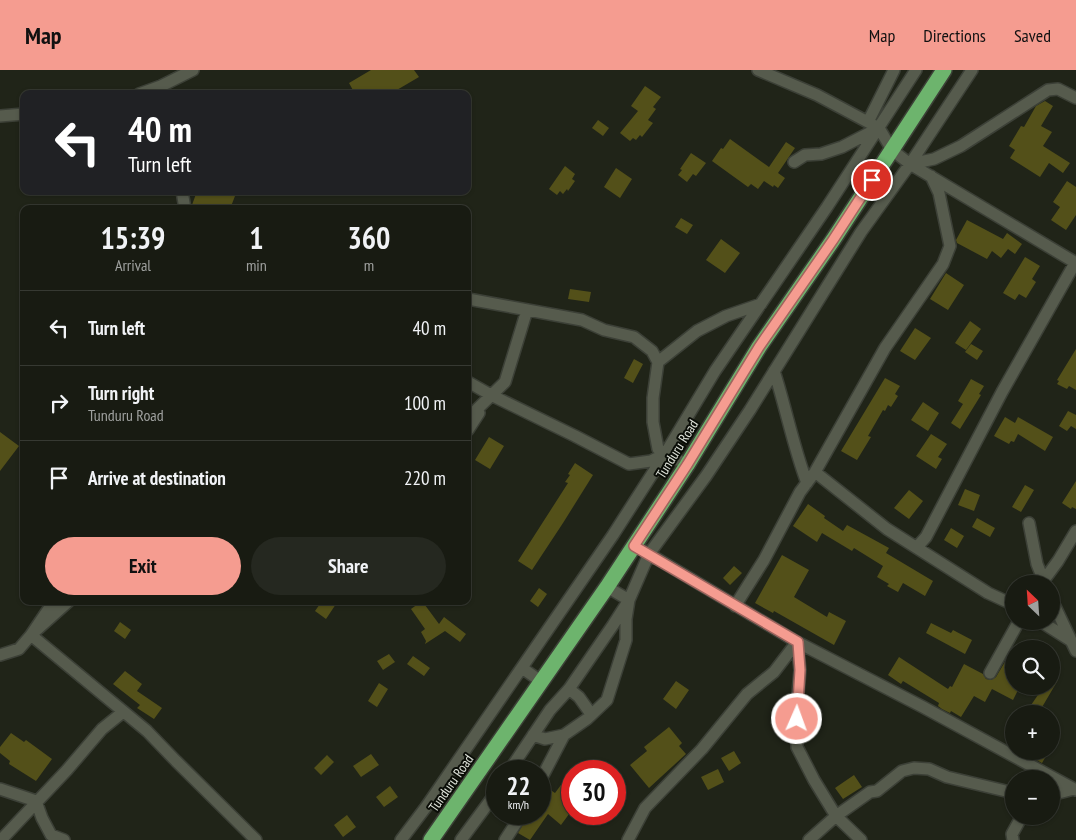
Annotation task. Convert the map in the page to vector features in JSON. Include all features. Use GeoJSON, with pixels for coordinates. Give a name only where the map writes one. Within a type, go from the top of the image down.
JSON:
{"type":"FeatureCollection","features":[{"type":"Feature","properties":{"kind":"highway","name":"Tunduru Road"},"geometry":{"type":"LineString","coordinates":[[431,840],[607,587],[687,465],[759,347],[833,240],[944,70]]}},
{"type":"Feature","properties":{"kind":"street"},"geometry":{"type":"LineString","coordinates":[[162,90],[193,70]]}},
{"type":"Feature","properties":{"kind":"street"},"geometry":{"type":"LineString","coordinates":[[758,70],[817,96],[879,128],[892,150],[910,164],[1076,263],[997,401],[926,537],[917,547]]}},
{"type":"Feature","properties":{"kind":"street"},"geometry":{"type":"LineString","coordinates":[[868,122],[894,70]]}},
{"type":"Feature","properties":{"kind":"street"},"geometry":{"type":"LineString","coordinates":[[401,840],[426,807],[613,535],[715,371],[916,70]]}},
{"type":"Feature","properties":{"kind":"street"},"geometry":{"type":"LineString","coordinates":[[516,760],[550,710],[569,689],[629,600],[649,554],[706,476],[861,232],[910,164],[972,70]]}},
{"type":"Feature","properties":{"kind":"street"},"geometry":{"type":"LineString","coordinates":[[910,164],[934,159],[961,146],[1048,90],[1058,89],[1076,98]]}},
{"type":"Feature","properties":{"kind":"street"},"geometry":{"type":"LineString","coordinates":[[0,116],[20,114]]}},
{"type":"Feature","properties":{"kind":"street"},"geometry":{"type":"LineString","coordinates":[[794,162],[806,155],[821,154],[842,147],[879,128]]}},
{"type":"Feature","properties":{"kind":"street"},"geometry":{"type":"LineString","coordinates":[[735,606],[764,560],[800,492],[815,472],[830,442],[885,348],[943,264],[950,246],[939,193],[931,176]]}},
{"type":"Feature","properties":{"kind":"street"},"geometry":{"type":"LineString","coordinates":[[471,299],[582,320],[604,330],[634,337],[652,351],[658,362],[653,398],[653,422],[658,449],[687,465]]}},
{"type":"Feature","properties":{"kind":"street"},"geometry":{"type":"LineString","coordinates":[[658,362],[697,331],[726,316],[761,304]]}},
{"type":"Feature","properties":{"kind":"street"},"geometry":{"type":"LineString","coordinates":[[471,415],[505,382],[527,310]]}},
{"type":"Feature","properties":{"kind":"street"},"geometry":{"type":"LineString","coordinates":[[774,371],[787,412],[797,456],[807,483]]}},
{"type":"Feature","properties":{"kind":"street"},"geometry":{"type":"LineString","coordinates":[[471,384],[629,464],[651,461],[665,454]]}},
{"type":"Feature","properties":{"kind":"street"},"geometry":{"type":"LineString","coordinates":[[471,425],[491,395]]}},
{"type":"Feature","properties":{"kind":"street"},"geometry":{"type":"LineString","coordinates":[[815,472],[887,528],[954,573],[1005,601]]}},
{"type":"Feature","properties":{"kind":"street"},"geometry":{"type":"LineString","coordinates":[[1029,523],[1041,575]]}},
{"type":"Feature","properties":{"kind":"street"},"geometry":{"type":"LineString","coordinates":[[1048,575],[1076,531]]}},
{"type":"Feature","properties":{"kind":"street"},"geometry":{"type":"LineString","coordinates":[[634,546],[798,642],[1075,790]]}},
{"type":"Feature","properties":{"kind":"street"},"geometry":{"type":"LineString","coordinates":[[607,587],[629,600]]}},
{"type":"Feature","properties":{"kind":"street"},"geometry":{"type":"LineString","coordinates":[[533,735],[545,739],[564,735],[607,700],[626,640],[626,619],[629,600]]}},
{"type":"Feature","properties":{"kind":"street"},"geometry":{"type":"LineString","coordinates":[[0,655],[19,649],[51,605]]}},
{"type":"Feature","properties":{"kind":"street"},"geometry":{"type":"LineString","coordinates":[[31,635],[65,605]]}},
{"type":"Feature","properties":{"kind":"street"},"geometry":{"type":"LineString","coordinates":[[1060,616],[1076,651]]}},
{"type":"Feature","properties":{"kind":"street"},"geometry":{"type":"LineString","coordinates":[[990,673],[1014,630]]}},
{"type":"Feature","properties":{"kind":"street"},"geometry":{"type":"LineString","coordinates":[[1054,630],[1073,642]]}},
{"type":"Feature","properties":{"kind":"street"},"geometry":{"type":"LineString","coordinates":[[31,635],[147,731],[256,840]]}},
{"type":"Feature","properties":{"kind":"street"},"geometry":{"type":"LineString","coordinates":[[798,642],[800,670],[797,705],[798,747],[814,780],[836,816],[861,840]]}},
{"type":"Feature","properties":{"kind":"street"},"geometry":{"type":"LineString","coordinates":[[628,840],[645,808],[702,749],[747,694],[774,672],[798,642]]}},
{"type":"Feature","properties":{"kind":"street"},"geometry":{"type":"LineString","coordinates":[[522,668],[542,682]]}},
{"type":"Feature","properties":{"kind":"street"},"geometry":{"type":"LineString","coordinates":[[569,689],[579,697],[592,714]]}},
{"type":"Feature","properties":{"kind":"street"},"geometry":{"type":"LineString","coordinates":[[1,840],[67,770],[102,729],[123,712]]}},
{"type":"Feature","properties":{"kind":"street"},"geometry":{"type":"LineString","coordinates":[[551,760],[564,735]]}},
{"type":"Feature","properties":{"kind":"street"},"geometry":{"type":"LineString","coordinates":[[809,840],[836,816],[870,792],[882,787],[902,771],[914,768],[930,769],[947,777],[1005,791]]}},
{"type":"Feature","properties":{"kind":"street"},"geometry":{"type":"LineString","coordinates":[[0,789],[36,801]]}},
{"type":"Feature","properties":{"kind":"street"},"geometry":{"type":"LineString","coordinates":[[1060,792],[1075,790]]}},
{"type":"Feature","properties":{"kind":"street"},"geometry":{"type":"LineString","coordinates":[[36,801],[51,835],[64,840]]}},
{"type":"Feature","properties":{"kind":"street"},"geometry":{"type":"LineString","coordinates":[[461,840],[486,809]]}},
{"type":"Feature","properties":{"kind":"street"},"geometry":{"type":"LineString","coordinates":[[505,840],[512,825]]}},
{"type":"Feature","properties":{"kind":"street"},"geometry":{"type":"LineString","coordinates":[[1013,840],[1012,834],[1017,825]]}},
{"type":"Feature","properties":{"kind":"building"},"geometry":{"type":"Polygon","coordinates":[[[371,70],[414,70],[419,77],[397,90],[353,90],[349,83],[371,70]]]}},
{"type":"Feature","properties":{"kind":"building"},"geometry":{"type":"Polygon","coordinates":[[[645,86],[661,97],[653,107],[656,109],[648,120],[653,123],[642,137],[640,135],[636,140],[633,138],[630,141],[620,133],[638,111],[631,106],[645,86]]]}},
{"type":"Feature","properties":{"kind":"building"},"geometry":{"type":"Polygon","coordinates":[[[1045,101],[1053,106],[1041,126],[1052,132],[1043,146],[1070,163],[1063,173],[1049,163],[1040,177],[1010,158],[1015,150],[1009,146],[1021,126],[1024,127],[1036,106],[1045,101]]]}},
{"type":"Feature","properties":{"kind":"building"},"geometry":{"type":"Polygon","coordinates":[[[598,120],[609,128],[603,136],[592,128],[598,120]]]}},
{"type":"Feature","properties":{"kind":"building"},"geometry":{"type":"Polygon","coordinates":[[[730,139],[769,167],[786,142],[795,148],[778,173],[785,178],[778,188],[764,181],[758,189],[751,184],[748,187],[712,161],[730,139]]]}},
{"type":"Feature","properties":{"kind":"building"},"geometry":{"type":"Polygon","coordinates":[[[691,153],[706,163],[696,176],[693,174],[687,182],[678,175],[691,153]]]}},
{"type":"Feature","properties":{"kind":"building"},"geometry":{"type":"Polygon","coordinates":[[[565,166],[575,174],[572,179],[575,181],[568,191],[567,189],[563,194],[560,191],[557,195],[549,189],[565,166]]]}},
{"type":"Feature","properties":{"kind":"building"},"geometry":{"type":"Polygon","coordinates":[[[616,168],[632,179],[620,198],[604,187],[616,168]]]}},
{"type":"Feature","properties":{"kind":"building"},"geometry":{"type":"Polygon","coordinates":[[[1067,181],[1076,187],[1076,215],[1066,230],[1051,220],[1060,207],[1053,202],[1067,181]]]}},
{"type":"Feature","properties":{"kind":"building"},"geometry":{"type":"Polygon","coordinates":[[[196,195],[235,196],[232,205],[192,205],[196,195]]]}},
{"type":"Feature","properties":{"kind":"building"},"geometry":{"type":"Polygon","coordinates":[[[681,218],[693,225],[687,234],[675,227],[681,218]]]}},
{"type":"Feature","properties":{"kind":"building"},"geometry":{"type":"Polygon","coordinates":[[[967,220],[1003,239],[1007,233],[1022,244],[1015,254],[1008,249],[1001,258],[992,251],[987,259],[957,243],[956,240],[967,220]]]}},
{"type":"Feature","properties":{"kind":"building"},"geometry":{"type":"Polygon","coordinates":[[[721,239],[740,253],[725,273],[706,260],[721,239]]]}},
{"type":"Feature","properties":{"kind":"building"},"geometry":{"type":"Polygon","coordinates":[[[1025,257],[1040,266],[1032,279],[1036,282],[1026,298],[1019,294],[1015,300],[1003,293],[1025,257]]]}},
{"type":"Feature","properties":{"kind":"building"},"geometry":{"type":"Polygon","coordinates":[[[946,273],[964,285],[948,310],[930,299],[946,273]]]}},
{"type":"Feature","properties":{"kind":"building"},"geometry":{"type":"Polygon","coordinates":[[[570,289],[591,292],[589,302],[568,299],[570,289]]]}},
{"type":"Feature","properties":{"kind":"building"},"geometry":{"type":"Polygon","coordinates":[[[970,321],[981,329],[966,350],[955,343],[970,321]]]}},
{"type":"Feature","properties":{"kind":"building"},"geometry":{"type":"Polygon","coordinates":[[[915,328],[931,338],[915,360],[900,351],[915,328]]]}},
{"type":"Feature","properties":{"kind":"building"},"geometry":{"type":"Polygon","coordinates":[[[971,344],[983,351],[977,360],[965,352],[971,344]]]}},
{"type":"Feature","properties":{"kind":"building"},"geometry":{"type":"Polygon","coordinates":[[[1076,349],[1076,390],[1069,386],[1067,389],[1057,384],[1059,381],[1057,380],[1076,349]]]}},
{"type":"Feature","properties":{"kind":"building"},"geometry":{"type":"Polygon","coordinates":[[[634,359],[643,364],[633,383],[624,378],[634,359]]]}},
{"type":"Feature","properties":{"kind":"building"},"geometry":{"type":"Polygon","coordinates":[[[885,378],[900,386],[895,394],[898,396],[891,407],[888,405],[885,411],[883,410],[868,436],[871,437],[857,460],[841,451],[885,378]]]}},
{"type":"Feature","properties":{"kind":"building"},"geometry":{"type":"Polygon","coordinates":[[[971,379],[984,386],[979,394],[981,395],[960,429],[951,423],[963,404],[958,401],[971,379]]]}},
{"type":"Feature","properties":{"kind":"building"},"geometry":{"type":"Polygon","coordinates":[[[923,402],[939,413],[928,431],[911,420],[923,402]]]}},
{"type":"Feature","properties":{"kind":"building"},"geometry":{"type":"Polygon","coordinates":[[[1068,411],[1076,415],[1076,429],[1071,426],[1067,431],[1059,426],[1068,411]]]}},
{"type":"Feature","properties":{"kind":"building"},"geometry":{"type":"Polygon","coordinates":[[[1005,417],[1015,423],[1018,417],[1053,437],[1045,451],[1018,434],[1014,442],[1011,441],[1009,444],[994,436],[1005,417]]]}},
{"type":"Feature","properties":{"kind":"building"},"geometry":{"type":"Polygon","coordinates":[[[0,432],[19,446],[0,471],[0,432]]]}},
{"type":"Feature","properties":{"kind":"building"},"geometry":{"type":"Polygon","coordinates":[[[931,434],[947,444],[938,457],[942,459],[936,469],[916,456],[931,434]]]}},
{"type":"Feature","properties":{"kind":"building"},"geometry":{"type":"Polygon","coordinates":[[[489,437],[504,446],[490,469],[475,460],[489,437]]]}},
{"type":"Feature","properties":{"kind":"building"},"geometry":{"type":"Polygon","coordinates":[[[575,463],[593,475],[532,570],[518,561],[568,483],[565,482],[575,463]]]}},
{"type":"Feature","properties":{"kind":"building"},"geometry":{"type":"Polygon","coordinates":[[[1076,481],[1076,509],[1072,507],[1071,509],[1062,503],[1076,481]]]}},
{"type":"Feature","properties":{"kind":"building"},"geometry":{"type":"Polygon","coordinates":[[[1025,485],[1034,490],[1021,512],[1012,507],[1025,485]]]}},
{"type":"Feature","properties":{"kind":"building"},"geometry":{"type":"Polygon","coordinates":[[[965,489],[980,495],[974,511],[958,505],[965,489]]]}},
{"type":"Feature","properties":{"kind":"building"},"geometry":{"type":"Polygon","coordinates":[[[909,490],[923,501],[909,519],[894,508],[909,490]]]}},
{"type":"Feature","properties":{"kind":"building"},"geometry":{"type":"Polygon","coordinates":[[[808,504],[843,531],[847,525],[889,548],[886,553],[933,581],[925,596],[903,583],[898,592],[887,586],[889,584],[877,577],[883,566],[854,548],[852,551],[822,533],[817,542],[793,526],[808,504]]]}},
{"type":"Feature","properties":{"kind":"building"},"geometry":{"type":"Polygon","coordinates":[[[977,518],[995,528],[990,537],[972,527],[977,518]]]}},
{"type":"Feature","properties":{"kind":"building"},"geometry":{"type":"Polygon","coordinates":[[[951,528],[964,536],[957,548],[944,540],[951,528]]]}},
{"type":"Feature","properties":{"kind":"building"},"geometry":{"type":"Polygon","coordinates":[[[782,555],[809,570],[794,597],[827,617],[829,612],[846,621],[834,645],[774,611],[773,613],[755,603],[782,555]]]}},
{"type":"Feature","properties":{"kind":"building"},"geometry":{"type":"Polygon","coordinates":[[[734,566],[742,573],[730,585],[723,578],[734,566]]]}},
{"type":"Feature","properties":{"kind":"building"},"geometry":{"type":"Polygon","coordinates":[[[539,588],[547,594],[538,607],[530,601],[539,588]]]}},
{"type":"Feature","properties":{"kind":"building"},"geometry":{"type":"Polygon","coordinates":[[[319,605],[335,605],[326,619],[315,611],[319,605]]]}},
{"type":"Feature","properties":{"kind":"building"},"geometry":{"type":"Polygon","coordinates":[[[416,605],[425,605],[439,624],[444,617],[466,634],[460,642],[445,631],[425,644],[426,641],[421,632],[425,629],[411,609],[416,605]]]}},
{"type":"Feature","properties":{"kind":"building"},"geometry":{"type":"Polygon","coordinates":[[[120,622],[131,630],[125,639],[114,631],[120,622]]]}},
{"type":"Feature","properties":{"kind":"building"},"geometry":{"type":"Polygon","coordinates":[[[931,623],[951,633],[953,630],[972,640],[965,654],[926,633],[931,623]]]}},
{"type":"Feature","properties":{"kind":"building"},"geometry":{"type":"Polygon","coordinates":[[[389,654],[395,662],[383,670],[377,661],[389,654]]]}},
{"type":"Feature","properties":{"kind":"building"},"geometry":{"type":"Polygon","coordinates":[[[413,656],[430,668],[424,676],[407,664],[413,656]]]}},
{"type":"Feature","properties":{"kind":"building"},"geometry":{"type":"Polygon","coordinates":[[[899,657],[948,689],[950,686],[952,687],[964,664],[983,674],[986,679],[991,680],[996,677],[1005,662],[1005,695],[1016,695],[1013,700],[992,689],[985,702],[974,696],[961,717],[951,711],[950,713],[942,709],[938,706],[939,703],[903,681],[901,684],[888,675],[899,657]]]}},
{"type":"Feature","properties":{"kind":"building"},"geometry":{"type":"Polygon","coordinates":[[[125,671],[142,684],[137,691],[162,708],[154,719],[137,708],[140,705],[113,684],[125,671]]]}},
{"type":"Feature","properties":{"kind":"building"},"geometry":{"type":"Polygon","coordinates":[[[676,681],[689,690],[676,709],[663,699],[676,681]]]}},
{"type":"Feature","properties":{"kind":"building"},"geometry":{"type":"Polygon","coordinates":[[[379,683],[388,689],[377,707],[368,701],[379,683]]]}},
{"type":"Feature","properties":{"kind":"building"},"geometry":{"type":"Polygon","coordinates":[[[1038,695],[1049,695],[1043,705],[1031,705],[1038,695]]]}},
{"type":"Feature","properties":{"kind":"building"},"geometry":{"type":"Polygon","coordinates":[[[669,727],[682,743],[679,746],[686,754],[649,788],[630,765],[647,751],[644,747],[669,727]]]}},
{"type":"Feature","properties":{"kind":"building"},"geometry":{"type":"Polygon","coordinates":[[[11,733],[24,742],[26,740],[52,759],[36,781],[9,764],[10,761],[0,753],[0,747],[11,733]]]}},
{"type":"Feature","properties":{"kind":"building"},"geometry":{"type":"Polygon","coordinates":[[[734,751],[741,763],[729,771],[721,758],[734,751]]]}},
{"type":"Feature","properties":{"kind":"building"},"geometry":{"type":"Polygon","coordinates":[[[371,754],[379,765],[361,777],[353,766],[371,754]]]}},
{"type":"Feature","properties":{"kind":"building"},"geometry":{"type":"Polygon","coordinates":[[[327,755],[334,762],[321,775],[314,768],[327,755]]]}},
{"type":"Feature","properties":{"kind":"building"},"geometry":{"type":"Polygon","coordinates":[[[718,769],[724,782],[708,790],[701,777],[718,769]]]}},
{"type":"Feature","properties":{"kind":"building"},"geometry":{"type":"Polygon","coordinates":[[[854,775],[862,787],[843,799],[835,788],[854,775]]]}},
{"type":"Feature","properties":{"kind":"building"},"geometry":{"type":"Polygon","coordinates":[[[561,785],[561,825],[551,817],[551,790],[555,793],[561,785]]]}},
{"type":"Feature","properties":{"kind":"building"},"geometry":{"type":"Polygon","coordinates":[[[390,786],[398,797],[384,807],[376,797],[390,786]]]}},
{"type":"Feature","properties":{"kind":"building"},"geometry":{"type":"Polygon","coordinates":[[[347,815],[356,827],[343,837],[334,825],[347,815]]]}},
{"type":"Feature","properties":{"kind":"building"},"geometry":{"type":"Polygon","coordinates":[[[523,825],[540,825],[530,840],[518,833],[523,825]]]}},
{"type":"Feature","properties":{"kind":"route"},"geometry":{"type":"LineString","coordinates":[[797,719],[800,670],[798,642],[634,546],[687,465],[759,347],[872,180]]}}]}
